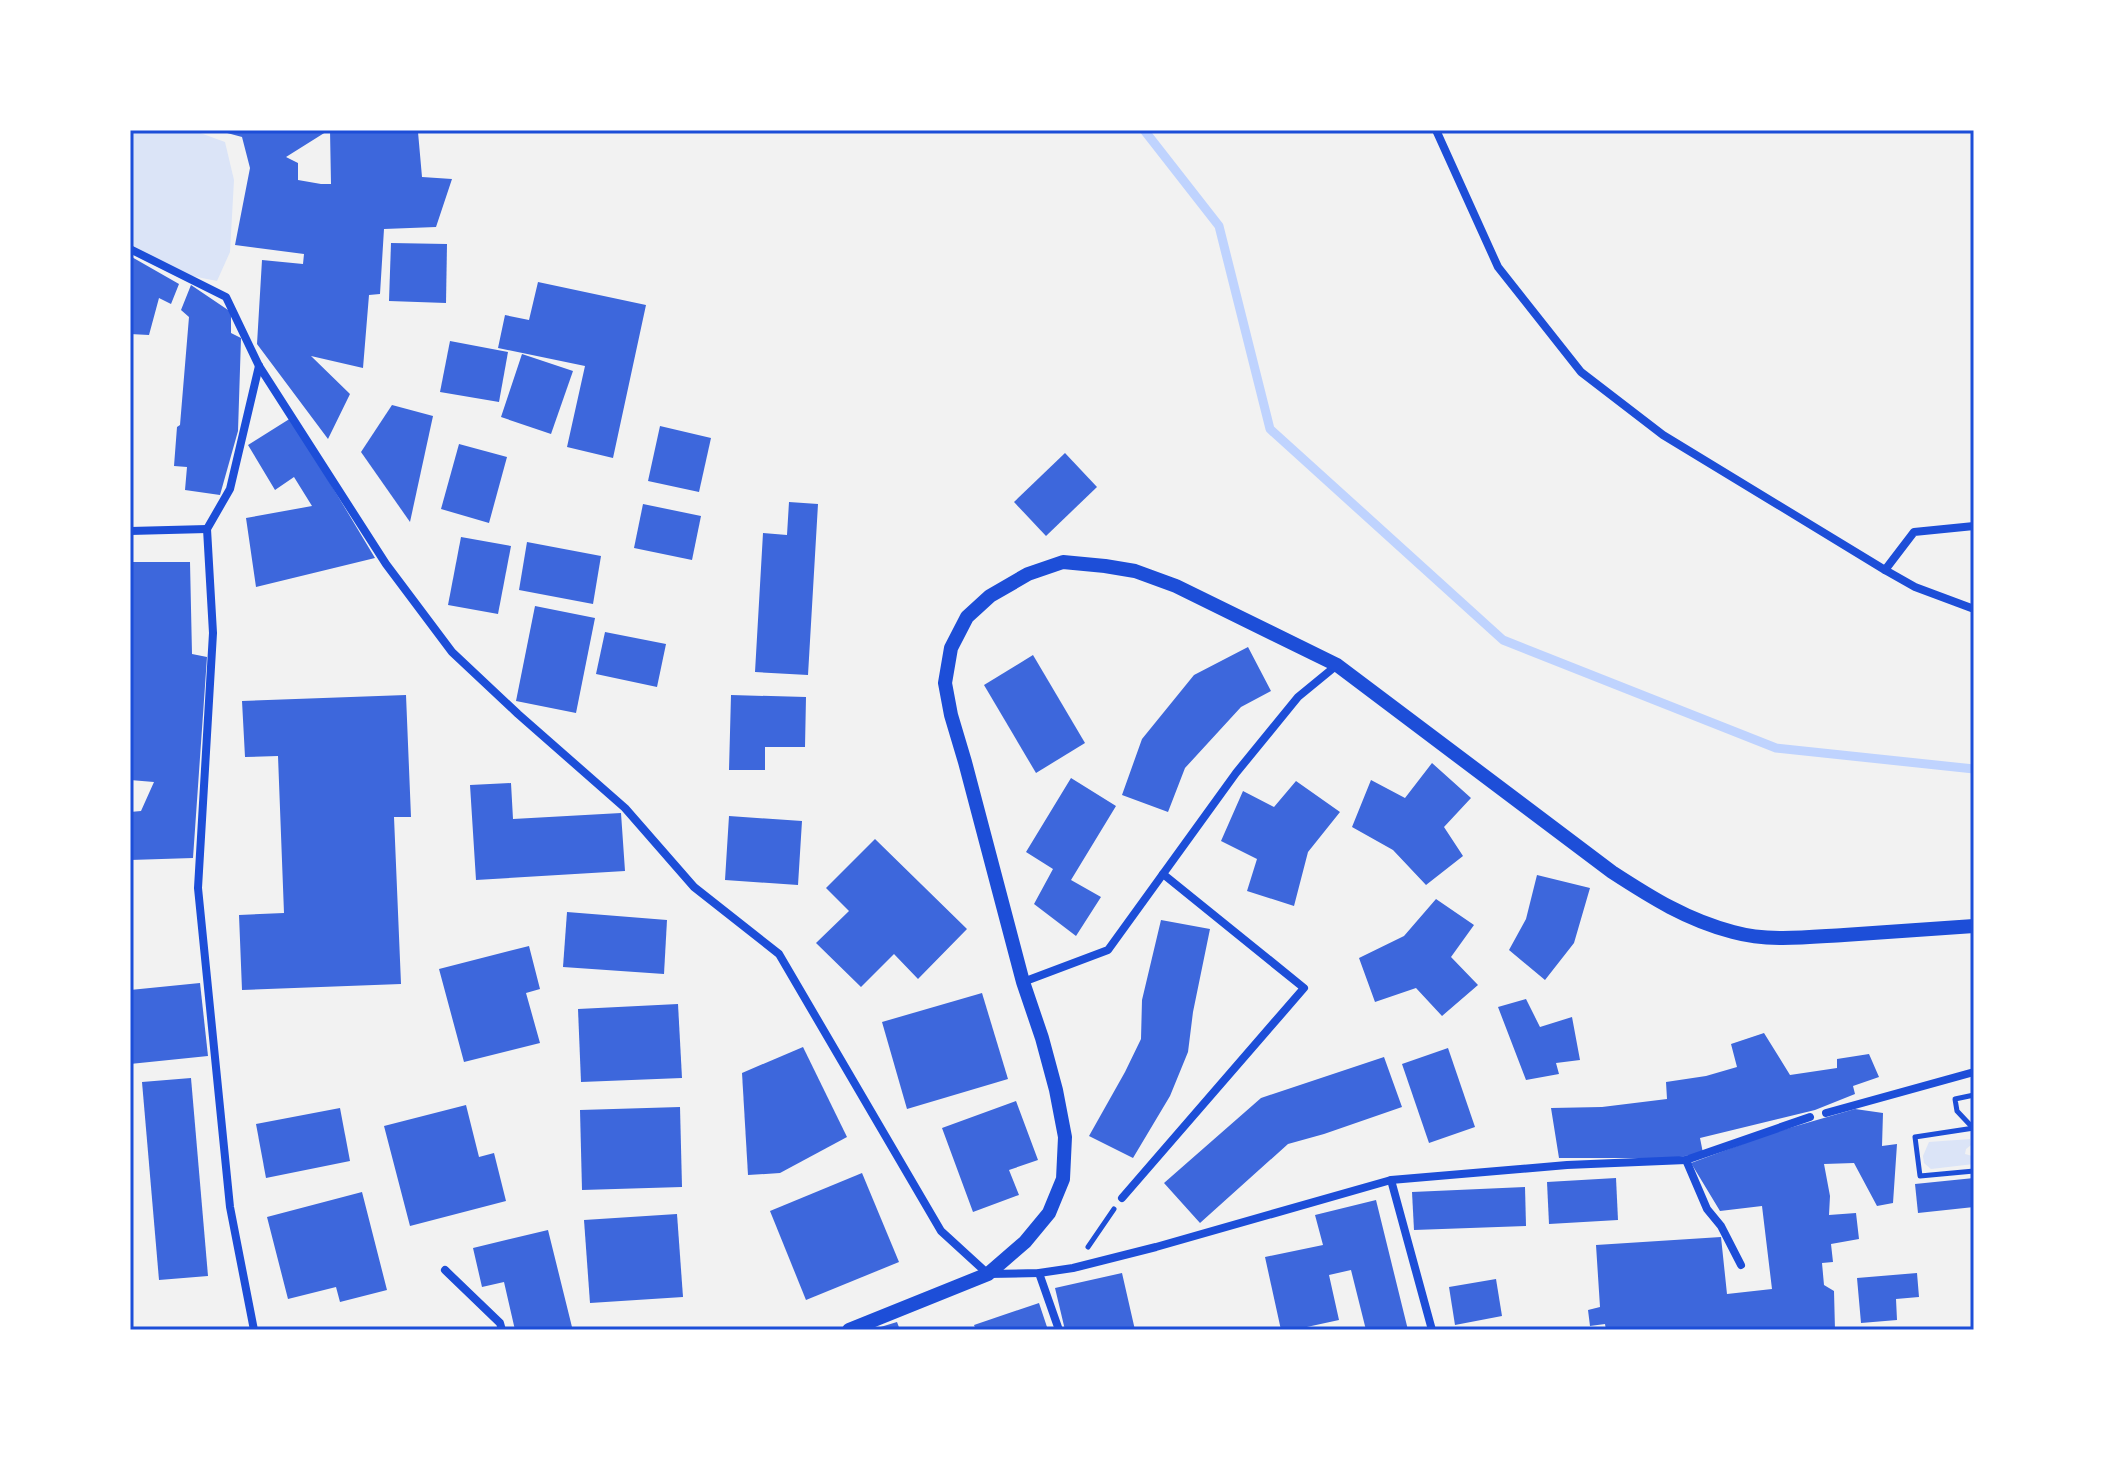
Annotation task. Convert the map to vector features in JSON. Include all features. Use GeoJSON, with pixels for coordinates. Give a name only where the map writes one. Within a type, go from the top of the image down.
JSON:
{"type":"FeatureCollection","features":[{"type":"Feature","properties":{"kind":"street"},"geometry":{"type":"LineString","coordinates":[[1436,130],[1498,267],[1581,372],[1663,435],[1885,570],[1915,587],[1974,609]]}},
{"type":"Feature","properties":{"kind":"street"},"geometry":{"type":"LineString","coordinates":[[130,249],[226,297],[259,366],[386,564],[452,652],[625,808],[694,887],[779,954],[941,1231],[988,1274],[1039,1273],[1073,1268],[1391,1180],[1567,1165],[1686,1160],[1810,1117]]}},
{"type":"Feature","properties":{"kind":"street"},"geometry":{"type":"LineString","coordinates":[[254,1330],[230,1207],[198,888],[213,633],[207,529],[230,489],[259,366]]}},
{"type":"Feature","properties":{"kind":"street"},"geometry":{"type":"LineString","coordinates":[[1885,570],[1914,532],[1974,526]]}},
{"type":"Feature","properties":{"kind":"street"},"geometry":{"type":"LineString","coordinates":[[130,531],[207,529]]}},
{"type":"Feature","properties":{"kind":"street"},"geometry":{"type":"LineString","coordinates":[[849,1330],[988,1274],[1025,1242],[1049,1213],[1063,1179],[1065,1137],[1059,1106],[951,715],[945,683],[951,648],[967,617],[990,596],[1028,574],[1063,562],[1135,571],[1176,586],[1337,665],[1612,872],[1658,902],[1700,922],[1765,938],[1974,926]]}},
{"type":"Feature","properties":{"kind":"street"},"geometry":{"type":"LineString","coordinates":[[1023,982],[1108,950],[1236,773],[1298,697],[1337,665]]}},
{"type":"Feature","properties":{"kind":"street"},"geometry":{"type":"LineString","coordinates":[[1122,1198],[1304,988],[1163,874]]}},
{"type":"Feature","properties":{"kind":"street"},"geometry":{"type":"LineString","coordinates":[[1826,1113],[1974,1072]]}},
{"type":"Feature","properties":{"kind":"street"},"geometry":{"type":"LineString","coordinates":[[1686,1160],[1707,1209],[1721,1226],[1741,1265]]}},
{"type":"Feature","properties":{"kind":"street"},"geometry":{"type":"LineString","coordinates":[[1391,1180],[1432,1330]]}},
{"type":"Feature","properties":{"kind":"street"},"geometry":{"type":"LineString","coordinates":[[445,1270],[500,1323],[502,1330]]}},
{"type":"Feature","properties":{"kind":"street"},"geometry":{"type":"LineString","coordinates":[[1039,1273],[1059,1330]]}},
{"type":"Feature","properties":{"kind":"path"},"geometry":{"type":"LineString","coordinates":[[1974,1095],[1955,1099],[1957,1111],[1974,1129]]}},
{"type":"Feature","properties":{"kind":"path"},"geometry":{"type":"LineString","coordinates":[[1974,1129],[1915,1137],[1920,1176],[1974,1171]]}},
{"type":"Feature","properties":{"kind":"path"},"geometry":{"type":"LineString","coordinates":[[1073,1268],[1122,1198]]}},
{"type":"Feature","properties":{"kind":"shaded area"},"geometry":{"type":"Polygon","coordinates":[[[130,130],[192,130],[225,142],[234,180],[230,252],[217,281],[177,273],[130,249],[130,130]]]}},
{"type":"Feature","properties":{"kind":"shaded area"},"geometry":{"type":"Polygon","coordinates":[[[1970,1139],[1971,1145],[1965,1154],[1972,1156],[1974,1164],[1931,1169],[1924,1163],[1923,1156],[1929,1142],[1970,1139]]]}},
{"type":"Feature","properties":{"kind":"building"},"geometry":{"type":"Polygon","coordinates":[[[216,130],[329,130],[286,157],[298,163],[298,180],[331,184],[330,130],[409,130],[410,133],[418,132],[422,177],[452,179],[436,227],[384,229],[380,294],[369,295],[363,368],[311,356],[350,394],[328,439],[257,344],[262,260],[303,264],[304,254],[235,245],[250,168],[242,137],[216,130]]]}},
{"type":"Feature","properties":{"kind":"building"},"geometry":{"type":"Polygon","coordinates":[[[391,243],[447,244],[446,303],[389,301],[391,243]]]}},
{"type":"Feature","properties":{"kind":"building"},"geometry":{"type":"Polygon","coordinates":[[[130,256],[179,284],[171,304],[159,298],[149,335],[130,334],[130,256]]]}},
{"type":"Feature","properties":{"kind":"building"},"geometry":{"type":"Polygon","coordinates":[[[538,282],[646,305],[613,458],[567,447],[585,366],[498,348],[505,315],[529,320],[538,282]]]}},
{"type":"Feature","properties":{"kind":"building"},"geometry":{"type":"Polygon","coordinates":[[[191,285],[231,312],[231,333],[241,338],[238,431],[220,495],[185,490],[187,467],[174,466],[189,317],[181,310],[191,285]]]}},
{"type":"Feature","properties":{"kind":"building"},"geometry":{"type":"Polygon","coordinates":[[[450,341],[508,352],[499,402],[440,392],[450,341]]]}},
{"type":"Feature","properties":{"kind":"building"},"geometry":{"type":"Polygon","coordinates":[[[522,354],[573,371],[551,434],[501,417],[522,354]]]}},
{"type":"Feature","properties":{"kind":"building"},"geometry":{"type":"Polygon","coordinates":[[[392,405],[433,416],[410,522],[361,452],[392,405]]]}},
{"type":"Feature","properties":{"kind":"building"},"geometry":{"type":"Polygon","coordinates":[[[291,418],[375,558],[256,587],[246,518],[312,506],[294,477],[275,490],[248,445],[291,418]]]}},
{"type":"Feature","properties":{"kind":"building"},"geometry":{"type":"Polygon","coordinates":[[[660,426],[711,438],[699,492],[648,481],[660,426]]]}},
{"type":"Feature","properties":{"kind":"building"},"geometry":{"type":"Polygon","coordinates":[[[459,444],[507,457],[489,523],[441,509],[459,444]]]}},
{"type":"Feature","properties":{"kind":"building"},"geometry":{"type":"Polygon","coordinates":[[[1065,453],[1097,487],[1046,536],[1014,502],[1065,453]]]}},
{"type":"Feature","properties":{"kind":"building"},"geometry":{"type":"Polygon","coordinates":[[[789,502],[818,504],[808,675],[755,672],[763,533],[787,535],[789,502]]]}},
{"type":"Feature","properties":{"kind":"building"},"geometry":{"type":"Polygon","coordinates":[[[643,504],[701,516],[692,560],[634,548],[643,504]]]}},
{"type":"Feature","properties":{"kind":"building"},"geometry":{"type":"Polygon","coordinates":[[[461,537],[511,546],[498,614],[448,605],[461,537]]]}},
{"type":"Feature","properties":{"kind":"building"},"geometry":{"type":"Polygon","coordinates":[[[527,542],[601,556],[593,604],[519,590],[527,542]]]}},
{"type":"Feature","properties":{"kind":"building"},"geometry":{"type":"Polygon","coordinates":[[[130,562],[190,562],[192,654],[207,657],[193,858],[130,860],[130,812],[141,811],[154,782],[130,780],[130,562]]]}},
{"type":"Feature","properties":{"kind":"building"},"geometry":{"type":"Polygon","coordinates":[[[535,606],[595,618],[576,713],[516,701],[535,606]]]}},
{"type":"Feature","properties":{"kind":"building"},"geometry":{"type":"Polygon","coordinates":[[[605,632],[666,644],[657,687],[596,674],[605,632]]]}},
{"type":"Feature","properties":{"kind":"building"},"geometry":{"type":"Polygon","coordinates":[[[1248,647],[1271,691],[1241,707],[1185,768],[1168,812],[1122,795],[1142,739],[1194,675],[1248,647]]]}},
{"type":"Feature","properties":{"kind":"building"},"geometry":{"type":"Polygon","coordinates":[[[1033,655],[1085,743],[1036,773],[984,685],[1033,655]]]}},
{"type":"Feature","properties":{"kind":"building"},"geometry":{"type":"Polygon","coordinates":[[[406,695],[411,817],[394,817],[401,984],[242,990],[239,915],[284,913],[278,756],[245,757],[242,701],[406,695]]]}},
{"type":"Feature","properties":{"kind":"building"},"geometry":{"type":"Polygon","coordinates":[[[731,695],[806,697],[805,747],[765,747],[765,770],[729,770],[731,695]]]}},
{"type":"Feature","properties":{"kind":"building"},"geometry":{"type":"Polygon","coordinates":[[[1432,763],[1471,798],[1444,827],[1463,856],[1426,885],[1393,850],[1352,827],[1371,780],[1405,798],[1432,763]]]}},
{"type":"Feature","properties":{"kind":"building"},"geometry":{"type":"Polygon","coordinates":[[[1071,778],[1116,806],[1071,880],[1101,897],[1076,936],[1034,904],[1053,869],[1026,852],[1071,778]]]}},
{"type":"Feature","properties":{"kind":"building"},"geometry":{"type":"Polygon","coordinates":[[[1296,781],[1340,812],[1308,852],[1294,906],[1247,891],[1257,859],[1221,841],[1243,791],[1274,807],[1296,781]]]}},
{"type":"Feature","properties":{"kind":"building"},"geometry":{"type":"Polygon","coordinates":[[[511,783],[513,819],[621,813],[625,871],[476,880],[470,785],[511,783]]]}},
{"type":"Feature","properties":{"kind":"building"},"geometry":{"type":"Polygon","coordinates":[[[729,816],[802,821],[798,885],[725,880],[729,816]]]}},
{"type":"Feature","properties":{"kind":"building"},"geometry":{"type":"Polygon","coordinates":[[[875,839],[967,929],[918,979],[894,954],[861,987],[816,943],[849,911],[826,888],[875,839]]]}},
{"type":"Feature","properties":{"kind":"building"},"geometry":{"type":"Polygon","coordinates":[[[1537,875],[1590,888],[1574,943],[1545,980],[1509,950],[1526,919],[1537,875]]]}},
{"type":"Feature","properties":{"kind":"building"},"geometry":{"type":"Polygon","coordinates":[[[1436,899],[1474,925],[1451,957],[1478,985],[1442,1016],[1416,988],[1375,1002],[1359,958],[1404,936],[1436,899]]]}},
{"type":"Feature","properties":{"kind":"building"},"geometry":{"type":"Polygon","coordinates":[[[567,912],[667,920],[664,974],[563,967],[567,912]]]}},
{"type":"Feature","properties":{"kind":"building"},"geometry":{"type":"Polygon","coordinates":[[[1161,920],[1210,929],[1188,1052],[1170,1096],[1133,1158],[1089,1136],[1141,1039],[1142,1000],[1161,920]]]}},
{"type":"Feature","properties":{"kind":"building"},"geometry":{"type":"Polygon","coordinates":[[[529,946],[540,989],[526,993],[540,1043],[464,1062],[439,969],[529,946]]]}},
{"type":"Feature","properties":{"kind":"building"},"geometry":{"type":"Polygon","coordinates":[[[200,983],[208,1056],[130,1064],[130,990],[200,983]]]}},
{"type":"Feature","properties":{"kind":"building"},"geometry":{"type":"Polygon","coordinates":[[[982,993],[1008,1079],[907,1109],[882,1022],[982,993]]]}},
{"type":"Feature","properties":{"kind":"building"},"geometry":{"type":"Polygon","coordinates":[[[1526,999],[1540,1027],[1572,1017],[1580,1060],[1556,1063],[1559,1074],[1526,1080],[1498,1007],[1526,999]]]}},
{"type":"Feature","properties":{"kind":"building"},"geometry":{"type":"Polygon","coordinates":[[[678,1004],[682,1078],[581,1082],[578,1009],[678,1004]]]}},
{"type":"Feature","properties":{"kind":"building"},"geometry":{"type":"Polygon","coordinates":[[[1764,1033],[1790,1075],[1837,1068],[1837,1059],[1869,1054],[1879,1077],[1853,1086],[1855,1094],[1815,1110],[1700,1138],[1703,1153],[1673,1158],[1559,1158],[1551,1108],[1602,1107],[1667,1099],[1666,1082],[1737,1067],[1731,1044],[1764,1033]]]}},
{"type":"Feature","properties":{"kind":"building"},"geometry":{"type":"Polygon","coordinates":[[[803,1047],[847,1137],[780,1173],[748,1175],[742,1073],[803,1047]]]}},
{"type":"Feature","properties":{"kind":"building"},"geometry":{"type":"Polygon","coordinates":[[[1448,1048],[1475,1127],[1429,1143],[1402,1064],[1448,1048]]]}},
{"type":"Feature","properties":{"kind":"building"},"geometry":{"type":"Polygon","coordinates":[[[1384,1057],[1402,1107],[1288,1144],[1200,1223],[1164,1183],[1261,1098],[1384,1057]]]}},
{"type":"Feature","properties":{"kind":"building"},"geometry":{"type":"Polygon","coordinates":[[[191,1078],[208,1276],[159,1280],[142,1082],[191,1078]]]}},
{"type":"Feature","properties":{"kind":"building"},"geometry":{"type":"Polygon","coordinates":[[[1016,1101],[1038,1160],[1009,1170],[1019,1195],[973,1212],[942,1128],[1016,1101]]]}},
{"type":"Feature","properties":{"kind":"building"},"geometry":{"type":"Polygon","coordinates":[[[466,1105],[479,1157],[494,1153],[506,1201],[410,1226],[384,1126],[466,1105]]]}},
{"type":"Feature","properties":{"kind":"building"},"geometry":{"type":"Polygon","coordinates":[[[680,1107],[682,1187],[582,1190],[580,1110],[680,1107]]]}},
{"type":"Feature","properties":{"kind":"building"},"geometry":{"type":"Polygon","coordinates":[[[340,1108],[350,1161],[266,1178],[256,1124],[340,1108]]]}},
{"type":"Feature","properties":{"kind":"building"},"geometry":{"type":"Polygon","coordinates":[[[1855,1109],[1883,1113],[1882,1146],[1897,1144],[1893,1203],[1877,1206],[1854,1163],[1824,1164],[1830,1196],[1829,1215],[1856,1213],[1859,1239],[1831,1244],[1833,1262],[1822,1263],[1824,1285],[1834,1291],[1835,1330],[1606,1330],[1605,1324],[1590,1326],[1588,1310],[1600,1307],[1596,1245],[1721,1237],[1727,1294],[1772,1289],[1762,1206],[1720,1211],[1691,1163],[1775,1132],[1855,1109]]]}},
{"type":"Feature","properties":{"kind":"building"},"geometry":{"type":"Polygon","coordinates":[[[862,1173],[899,1262],[806,1300],[770,1211],[862,1173]]]}},
{"type":"Feature","properties":{"kind":"building"},"geometry":{"type":"Polygon","coordinates":[[[1616,1178],[1618,1220],[1549,1224],[1547,1182],[1616,1178]]]}},
{"type":"Feature","properties":{"kind":"building"},"geometry":{"type":"Polygon","coordinates":[[[1974,1178],[1974,1207],[1918,1213],[1915,1184],[1974,1178]]]}},
{"type":"Feature","properties":{"kind":"building"},"geometry":{"type":"Polygon","coordinates":[[[1525,1187],[1526,1226],[1414,1230],[1412,1192],[1525,1187]]]}},
{"type":"Feature","properties":{"kind":"building"},"geometry":{"type":"Polygon","coordinates":[[[362,1192],[387,1290],[340,1302],[336,1287],[288,1299],[267,1217],[362,1192]]]}},
{"type":"Feature","properties":{"kind":"building"},"geometry":{"type":"Polygon","coordinates":[[[1376,1200],[1408,1330],[1366,1330],[1351,1270],[1329,1275],[1339,1320],[1281,1330],[1265,1257],[1323,1245],[1315,1215],[1376,1200]]]}},
{"type":"Feature","properties":{"kind":"building"},"geometry":{"type":"Polygon","coordinates":[[[677,1214],[683,1297],[590,1303],[584,1220],[677,1214]]]}},
{"type":"Feature","properties":{"kind":"building"},"geometry":{"type":"Polygon","coordinates":[[[548,1230],[572,1327],[515,1330],[504,1282],[482,1287],[473,1248],[548,1230]]]}},
{"type":"Feature","properties":{"kind":"building"},"geometry":{"type":"Polygon","coordinates":[[[1122,1273],[1135,1330],[1065,1330],[1055,1288],[1122,1273]]]}},
{"type":"Feature","properties":{"kind":"building"},"geometry":{"type":"Polygon","coordinates":[[[1917,1273],[1919,1297],[1896,1299],[1897,1320],[1861,1323],[1857,1278],[1917,1273]]]}},
{"type":"Feature","properties":{"kind":"building"},"geometry":{"type":"Polygon","coordinates":[[[1496,1279],[1502,1316],[1455,1325],[1449,1287],[1496,1279]]]}},
{"type":"Feature","properties":{"kind":"building"},"geometry":{"type":"Polygon","coordinates":[[[1039,1303],[1048,1330],[976,1330],[974,1325],[1039,1303]]]}},
{"type":"Feature","properties":{"kind":"building"},"geometry":{"type":"Polygon","coordinates":[[[897,1322],[900,1330],[874,1330],[874,1329],[897,1322]]]}},
{"type":"Feature","properties":{"kind":"waterway"},"geometry":{"type":"LineString","coordinates":[[1144,130],[1219,226],[1270,429],[1503,640],[1776,748],[1974,769]]}}]}
